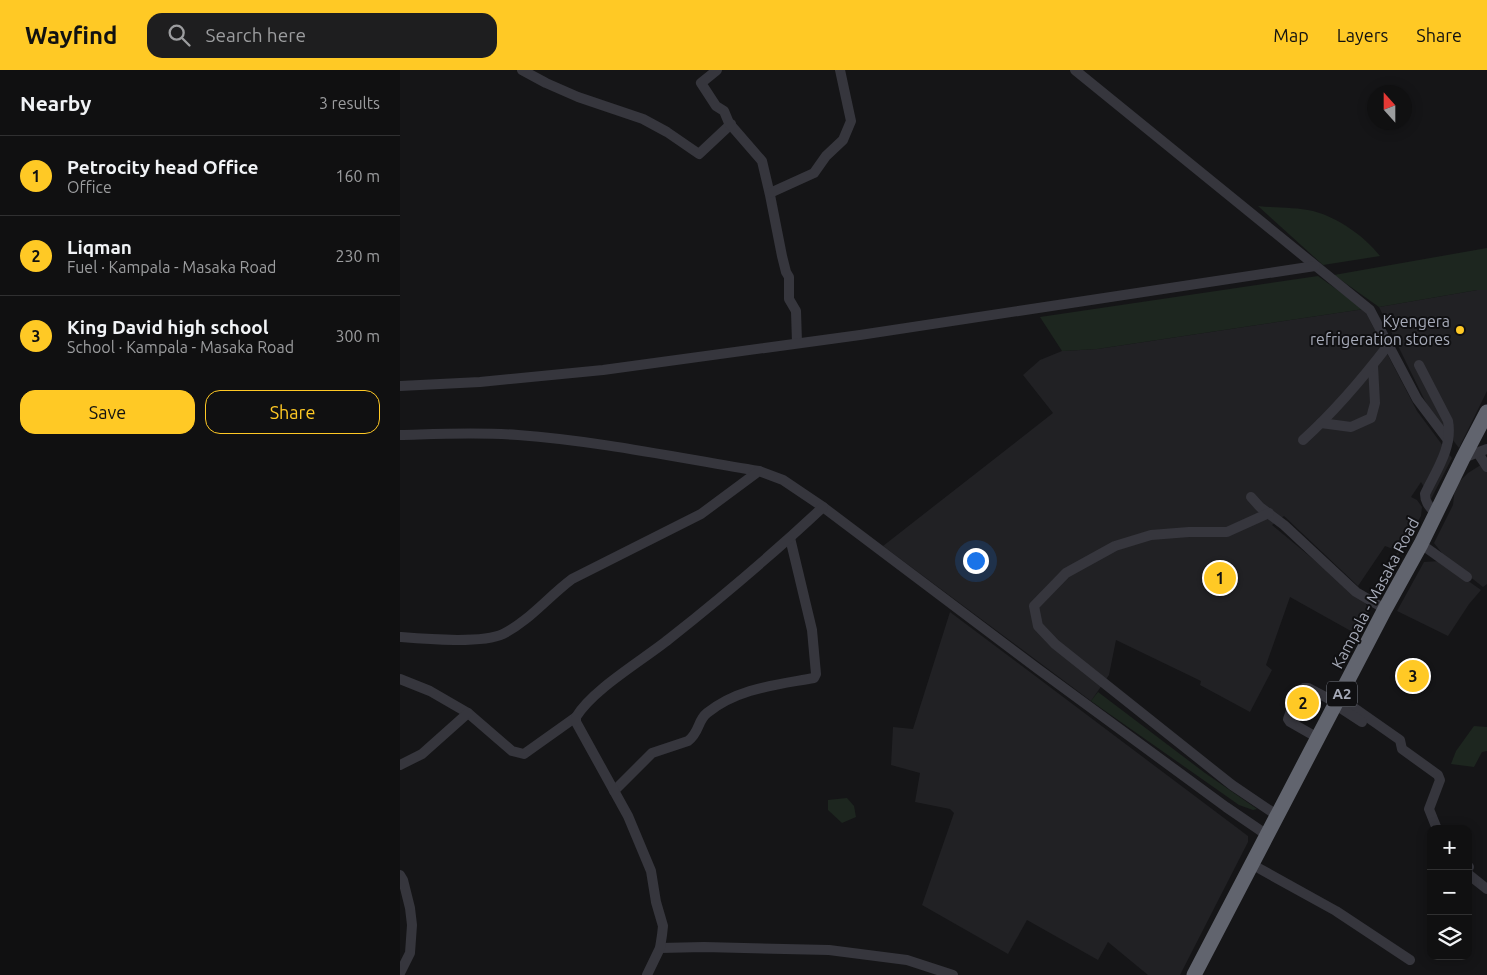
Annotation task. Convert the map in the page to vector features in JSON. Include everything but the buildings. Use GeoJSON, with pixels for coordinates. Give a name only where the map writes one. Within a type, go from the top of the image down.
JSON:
{"type":"FeatureCollection","features":[{"type":"Feature","properties":{"kind":"highway","name":"Kampala - Masaka Road"},"geometry":{"type":"LineString","coordinates":[[1194,975],[1421,544],[1462,458],[1487,412]]}},
{"type":"Feature","properties":{"kind":"street"},"geometry":{"type":"LineString","coordinates":[[522,70],[578,97],[643,119],[699,154],[731,124]]}},
{"type":"Feature","properties":{"kind":"street"},"geometry":{"type":"LineString","coordinates":[[717,70],[701,83],[716,106],[724,112],[731,124],[762,161],[782,256],[789,277],[789,299],[796,311],[797,343]]}},
{"type":"Feature","properties":{"kind":"street"},"geometry":{"type":"LineString","coordinates":[[770,193],[814,173],[826,156],[843,140],[851,121],[840,70]]}},
{"type":"Feature","properties":{"kind":"street"},"geometry":{"type":"LineString","coordinates":[[1075,70],[1370,310],[1417,399],[1448,440]]}},
{"type":"Feature","properties":{"kind":"street"},"geometry":{"type":"LineString","coordinates":[[400,386],[480,382],[603,370],[1315,266]]}},
{"type":"Feature","properties":{"kind":"street"},"geometry":{"type":"LineString","coordinates":[[1303,440],[1321,423],[1389,344]]}},
{"type":"Feature","properties":{"kind":"street"},"geometry":{"type":"LineString","coordinates":[[1419,365],[1448,421],[1450,430],[1448,447],[1425,494],[1428,505],[1436,514]]}},
{"type":"Feature","properties":{"kind":"street"},"geometry":{"type":"LineString","coordinates":[[1321,423],[1351,427],[1371,418],[1375,402],[1372,366]]}},
{"type":"Feature","properties":{"kind":"street"},"geometry":{"type":"LineString","coordinates":[[400,436],[456,433],[518,435],[597,444],[759,471],[783,480],[823,507],[1061,686],[1267,835]]}},
{"type":"Feature","properties":{"kind":"street"},"geometry":{"type":"LineString","coordinates":[[1462,458],[1482,451],[1487,467]]}},
{"type":"Feature","properties":{"kind":"street"},"geometry":{"type":"LineString","coordinates":[[400,637],[439,640],[485,638],[501,635],[534,612],[553,593],[572,579],[701,514],[759,471]]}},
{"type":"Feature","properties":{"kind":"street"},"geometry":{"type":"LineString","coordinates":[[1251,497],[1356,592],[1385,610]]}},
{"type":"Feature","properties":{"kind":"street"},"geometry":{"type":"LineString","coordinates":[[400,679],[430,691],[468,713],[512,751],[524,754],[576,717],[606,686],[709,608],[823,507]]}},
{"type":"Feature","properties":{"kind":"street"},"geometry":{"type":"LineString","coordinates":[[1269,513],[1227,532],[1150,534],[1115,546],[1066,573],[1034,606],[1038,626],[1055,644],[1232,785],[1278,816]]}},
{"type":"Feature","properties":{"kind":"street"},"geometry":{"type":"LineString","coordinates":[[614,791],[652,753],[688,741],[692,738],[706,714],[737,695],[756,688],[814,678],[816,674],[812,630],[790,538]]}},
{"type":"Feature","properties":{"kind":"street"},"geometry":{"type":"LineString","coordinates":[[1421,544],[1467,577]]}},
{"type":"Feature","properties":{"kind":"street"},"geometry":{"type":"LineString","coordinates":[[1302,690],[1308,688],[1337,702],[1400,740],[1402,749],[1438,775],[1440,780],[1429,809],[1435,825]]}},
{"type":"Feature","properties":{"kind":"street"},"geometry":{"type":"LineString","coordinates":[[1337,702],[1396,745],[1405,758],[1429,773],[1436,781],[1426,809],[1429,825]]}},
{"type":"Feature","properties":{"kind":"street"},"geometry":{"type":"LineString","coordinates":[[1291,711],[1288,719],[1290,722],[1318,738]]}},
{"type":"Feature","properties":{"kind":"street"},"geometry":{"type":"LineString","coordinates":[[400,765],[422,754],[468,713]]}},
{"type":"Feature","properties":{"kind":"street"},"geometry":{"type":"LineString","coordinates":[[576,717],[576,722],[633,825],[652,871],[656,902],[663,926],[660,948],[647,975]]}},
{"type":"Feature","properties":{"kind":"street"},"geometry":{"type":"LineString","coordinates":[[1253,865],[1336,911],[1410,960]]}},
{"type":"Feature","properties":{"kind":"street"},"geometry":{"type":"LineString","coordinates":[[400,875],[410,908],[412,925],[410,953],[400,973]]}},
{"type":"Feature","properties":{"kind":"street"},"geometry":{"type":"LineString","coordinates":[[1472,877],[1487,889]]}},
{"type":"Feature","properties":{"kind":"street"},"geometry":{"type":"LineString","coordinates":[[660,948],[704,947],[829,950],[907,960],[953,975]]}},
{"type":"Feature","properties":{"kind":"shaded area"},"geometry":{"type":"Polygon","coordinates":[[[1258,206],[1300,209],[1323,214],[1350,229],[1380,256],[1323,265],[1258,206]]]}},
{"type":"Feature","properties":{"kind":"shaded area"},"geometry":{"type":"Polygon","coordinates":[[[1487,248],[1487,290],[1477,290],[1379,307],[1334,275],[1487,248]]]}},
{"type":"Feature","properties":{"kind":"shaded area"},"geometry":{"type":"Polygon","coordinates":[[[1318,276],[1364,309],[1097,349],[1062,351],[1040,317],[1318,276]]]}},
{"type":"Feature","properties":{"kind":"shaded area"},"geometry":{"type":"Polygon","coordinates":[[[1477,290],[1487,290],[1487,391],[1459,448],[1429,409],[1379,307],[1477,290]]]}},
{"type":"Feature","properties":{"kind":"shaded area"},"geometry":{"type":"Polygon","coordinates":[[[1364,309],[1417,411],[1452,458],[1431,499],[1421,482],[1411,497],[1417,500],[1422,507],[1421,516],[1373,599],[1372,597],[1398,551],[1385,546],[1358,586],[1284,516],[1272,525],[1365,602],[1369,611],[1358,635],[1290,597],[1266,665],[1272,670],[1250,712],[1200,685],[1201,681],[1116,640],[1109,675],[1091,701],[883,546],[1053,413],[1023,375],[1040,360],[1062,351],[1097,349],[1364,309]]]}},
{"type":"Feature","properties":{"kind":"shaded area"},"geometry":{"type":"Polygon","coordinates":[[[1487,461],[1487,584],[1483,587],[1445,557],[1434,543],[1453,505],[1455,486],[1468,473],[1487,461]]]}},
{"type":"Feature","properties":{"kind":"shaded area"},"geometry":{"type":"Polygon","coordinates":[[[1440,561],[1481,590],[1469,604],[1448,636],[1397,611],[1424,562],[1440,561]]]}},
{"type":"Feature","properties":{"kind":"shaded area"},"geometry":{"type":"Polygon","coordinates":[[[950,612],[1248,836],[1248,842],[1180,975],[1148,975],[1108,942],[1098,960],[1027,920],[1008,954],[922,905],[954,813],[950,809],[915,802],[920,773],[891,765],[893,727],[913,729],[950,612]]]}},
{"type":"Feature","properties":{"kind":"shaded area"},"geometry":{"type":"Polygon","coordinates":[[[1098,692],[1205,773],[1257,809],[1253,810],[1239,805],[1091,701],[1098,692]]]}},
{"type":"Feature","properties":{"kind":"shaded area"},"geometry":{"type":"Polygon","coordinates":[[[1474,726],[1487,727],[1487,751],[1482,752],[1474,767],[1451,764],[1456,751],[1474,726]]]}},
{"type":"Feature","properties":{"kind":"shaded area"},"geometry":{"type":"Polygon","coordinates":[[[847,798],[854,806],[856,817],[842,823],[828,810],[828,800],[847,798]]]}},
{"type":"Feature","properties":{"kind":"tunnel"},"geometry":{"type":"LineString","coordinates":[[1291,711],[1302,690]]}},
{"type":"Feature","properties":{"kind":"place","name":"Kyengera refrigeration stores"},"geometry":{"type":"Point","coordinates":[1460,330]}},
{"type":"Feature","properties":{"kind":"place","name":"Petrocity head Office"},"geometry":{"type":"Point","coordinates":[1220,578]}},
{"type":"Feature","properties":{"kind":"place","name":"King David high school"},"geometry":{"type":"Point","coordinates":[1413,676]}},
{"type":"Feature","properties":{"kind":"place","name":"Liqman"},"geometry":{"type":"Point","coordinates":[1303,703]}}]}
